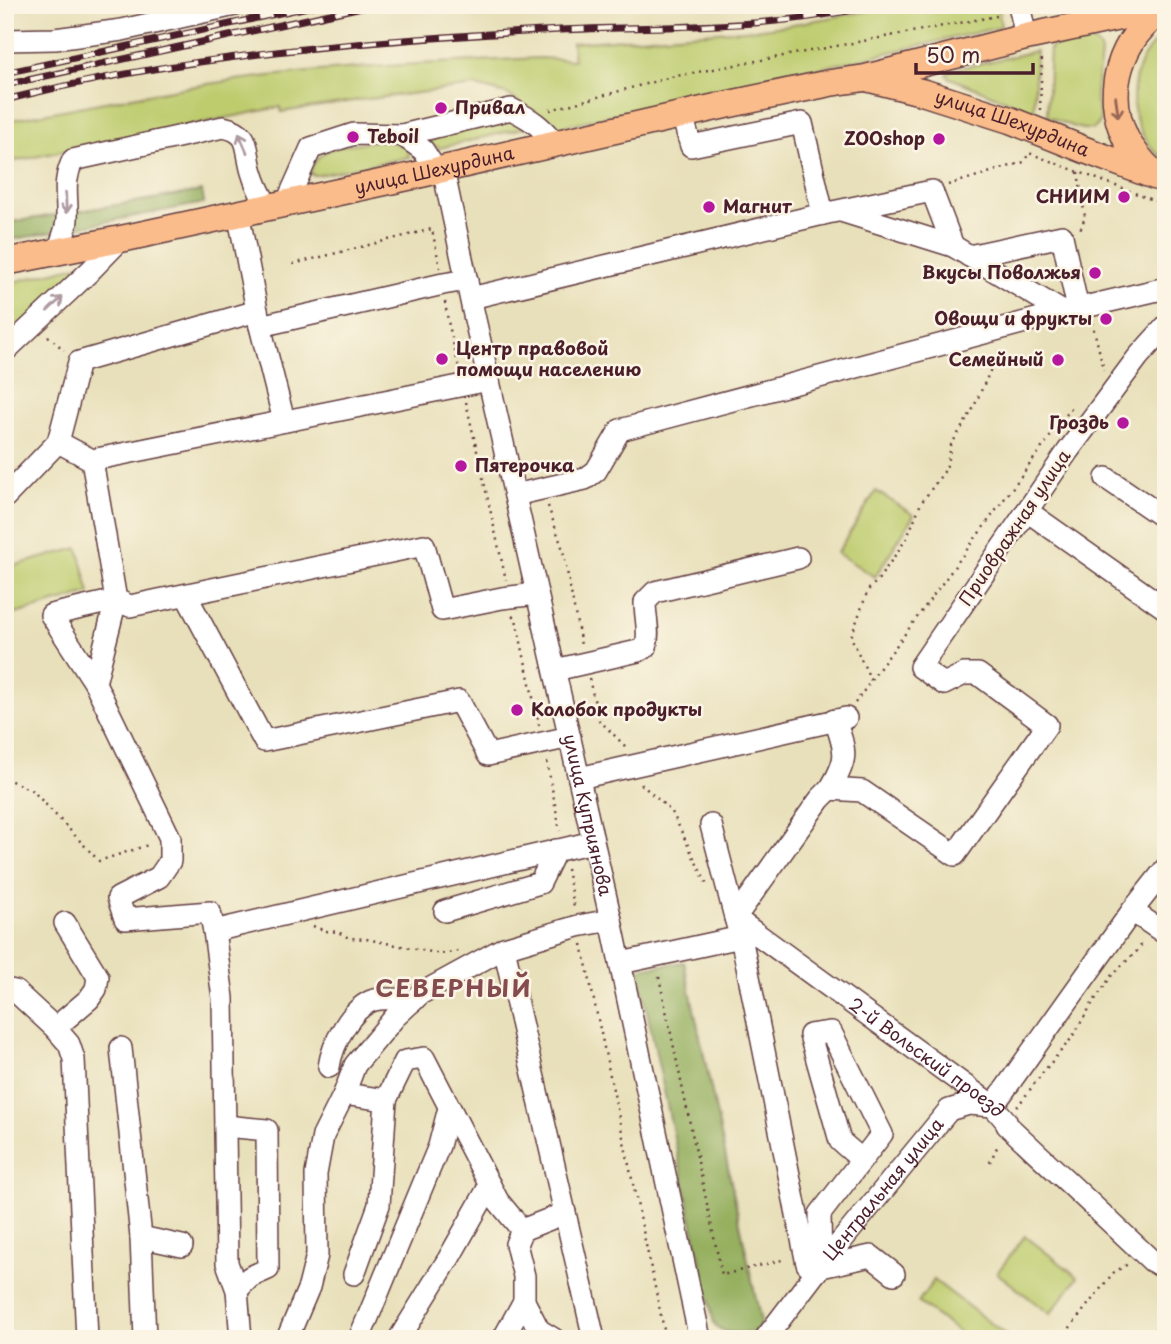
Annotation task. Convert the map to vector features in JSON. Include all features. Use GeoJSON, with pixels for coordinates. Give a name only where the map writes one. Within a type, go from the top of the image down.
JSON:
{"type":"FeatureCollection","features":[{"type":"Feature","properties":{"kind":"main road","name":"улица Шехурдина"},"geometry":{"type":"LineString","coordinates":[[5,262],[121,239],[830,83],[1034,43],[1111,12],[1166,8]]}},
{"type":"Feature","properties":{"kind":"main road"},"geometry":{"type":"LineString","coordinates":[[1161,178],[1133,151],[1127,140],[1118,116],[1116,90],[1120,64],[1131,41],[1148,21],[1166,8]]}},
{"type":"Feature","properties":{"kind":"main road","name":"улица Шехурдина"},"geometry":{"type":"LineString","coordinates":[[865,78],[925,93],[1010,120],[1161,178]]}},
{"type":"Feature","properties":{"kind":"street"},"geometry":{"type":"LineString","coordinates":[[5,40],[55,38],[122,30],[235,5]]}},
{"type":"Feature","properties":{"kind":"street"},"geometry":{"type":"LineString","coordinates":[[1019,8],[1034,43]]}},
{"type":"Feature","properties":{"kind":"street"},"geometry":{"type":"LineString","coordinates":[[58,251],[67,222],[67,172],[74,160],[223,127],[237,130],[245,139],[252,173],[277,204],[311,148],[354,134],[402,135],[511,109],[541,127],[555,143]]}},
{"type":"Feature","properties":{"kind":"street"},"geometry":{"type":"LineString","coordinates":[[682,115],[691,146],[802,124],[831,213]]}},
{"type":"Feature","properties":{"kind":"street"},"geometry":{"type":"LineString","coordinates":[[402,135],[424,150],[439,170]]}},
{"type":"Feature","properties":{"kind":"street","name":"улица Куприянова"},"geometry":{"type":"LineString","coordinates":[[439,170],[469,289],[621,963],[700,1339]]}},
{"type":"Feature","properties":{"kind":"street"},"geometry":{"type":"LineString","coordinates":[[5,497],[58,442],[79,362],[258,318],[443,284],[469,289],[932,191],[961,251]]}},
{"type":"Feature","properties":{"kind":"street"},"geometry":{"type":"LineString","coordinates":[[238,212],[258,318],[284,421]]}},
{"type":"Feature","properties":{"kind":"street"},"geometry":{"type":"LineString","coordinates":[[831,213],[961,251],[1077,313]]}},
{"type":"Feature","properties":{"kind":"street"},"geometry":{"type":"LineString","coordinates":[[961,251],[1062,236],[1077,313]]}},
{"type":"Feature","properties":{"kind":"street"},"geometry":{"type":"LineString","coordinates":[[5,351],[121,239]]}},
{"type":"Feature","properties":{"kind":"street"},"geometry":{"type":"LineString","coordinates":[[515,495],[585,480],[596,471],[620,430],[1166,288]]}},
{"type":"Feature","properties":{"kind":"street","name":"Приовражная улица"},"geometry":{"type":"LineString","coordinates":[[830,789],[862,792],[955,855],[1047,725],[978,674],[964,674],[944,684],[920,667],[1068,451],[1138,357],[1166,326]]}},
{"type":"Feature","properties":{"kind":"street"},"geometry":{"type":"LineString","coordinates":[[58,442],[92,460],[489,380]]}},
{"type":"Feature","properties":{"kind":"street"},"geometry":{"type":"LineString","coordinates":[[92,460],[116,600],[95,683]]}},
{"type":"Feature","properties":{"kind":"street"},"geometry":{"type":"LineString","coordinates":[[1106,478],[1166,519]]}},
{"type":"Feature","properties":{"kind":"street"},"geometry":{"type":"LineString","coordinates":[[1027,511],[1166,609]]}},
{"type":"Feature","properties":{"kind":"street"},"geometry":{"type":"LineString","coordinates":[[241,1339],[237,1290],[227,1263],[223,998],[211,912],[125,919],[118,898],[159,877],[170,861],[170,838],[95,683],[51,615],[116,600],[130,606],[424,545],[442,610],[537,594]]}},
{"type":"Feature","properties":{"kind":"street"},"geometry":{"type":"LineString","coordinates":[[555,670],[646,647],[649,636],[645,602],[655,592],[798,558]]}},
{"type":"Feature","properties":{"kind":"street"},"geometry":{"type":"LineString","coordinates":[[186,595],[264,741],[459,701],[488,755],[570,737]]}},
{"type":"Feature","properties":{"kind":"street"},"geometry":{"type":"LineString","coordinates":[[579,778],[841,719],[845,752],[839,774],[820,799],[738,928],[621,963]]}},
{"type":"Feature","properties":{"kind":"street"},"geometry":{"type":"LineString","coordinates":[[711,825],[738,928],[807,1264],[818,1270],[871,1256],[894,1274]]}},
{"type":"Feature","properties":{"kind":"street"},"geometry":{"type":"LineString","coordinates":[[214,931],[593,842]]}},
{"type":"Feature","properties":{"kind":"street"},"geometry":{"type":"LineString","coordinates":[[445,911],[540,883],[556,850]]}},
{"type":"Feature","properties":{"kind":"street"},"geometry":{"type":"LineString","coordinates":[[1000,1114],[1132,911],[1166,867]]}},
{"type":"Feature","properties":{"kind":"street"},"geometry":{"type":"LineString","coordinates":[[1132,911],[1161,930]]}},
{"type":"Feature","properties":{"kind":"street"},"geometry":{"type":"LineString","coordinates":[[287,1339],[309,1286],[317,1255],[316,1174],[323,1136],[355,1065],[395,1017],[420,994],[504,948],[578,926],[611,920]]}},
{"type":"Feature","properties":{"kind":"street"},"geometry":{"type":"LineString","coordinates":[[55,1028],[89,999],[96,989],[98,977],[65,923]]}},
{"type":"Feature","properties":{"kind":"street","name":"2-й Вольский проезд"},"geometry":{"type":"LineString","coordinates":[[738,928],[1000,1114],[1007,1125],[1161,1260]]}},
{"type":"Feature","properties":{"kind":"street"},"geometry":{"type":"LineString","coordinates":[[504,948],[594,1339]]}},
{"type":"Feature","properties":{"kind":"street"},"geometry":{"type":"LineString","coordinates":[[5,989],[15,991],[55,1028],[69,1044],[74,1059],[87,1339]]}},
{"type":"Feature","properties":{"kind":"street"},"geometry":{"type":"LineString","coordinates":[[329,1067],[330,1055],[342,1031],[359,1008],[372,1001],[413,1001]]}},
{"type":"Feature","properties":{"kind":"street"},"geometry":{"type":"LineString","coordinates":[[818,1270],[820,1214],[862,1160],[882,1134],[831,1032],[810,1035],[839,1141],[862,1160]]}},
{"type":"Feature","properties":{"kind":"street"},"geometry":{"type":"LineString","coordinates":[[121,1048],[141,1237],[145,1339]]}},
{"type":"Feature","properties":{"kind":"street"},"geometry":{"type":"LineString","coordinates":[[354,1274],[379,1205],[386,1100],[405,1061],[424,1058],[498,1201],[522,1230]]}},
{"type":"Feature","properties":{"kind":"street"},"geometry":{"type":"LineString","coordinates":[[344,1094],[386,1100]]}},
{"type":"Feature","properties":{"kind":"street","name":"Центральная улица"},"geometry":{"type":"LineString","coordinates":[[769,1337],[818,1270],[950,1110],[969,1104],[1000,1114]]}},
{"type":"Feature","properties":{"kind":"street"},"geometry":{"type":"LineString","coordinates":[[359,1339],[439,1146],[449,1108]]}},
{"type":"Feature","properties":{"kind":"street"},"geometry":{"type":"LineString","coordinates":[[225,1126],[267,1130],[268,1269],[250,1277],[237,1290]]}},
{"type":"Feature","properties":{"kind":"street"},"geometry":{"type":"LineString","coordinates":[[399,1339],[490,1185]]}},
{"type":"Feature","properties":{"kind":"street"},"geometry":{"type":"LineString","coordinates":[[554,1339],[539,1330],[524,1301],[524,1276],[516,1244],[522,1230],[565,1213]]}},
{"type":"Feature","properties":{"kind":"street"},"geometry":{"type":"LineString","coordinates":[[141,1237],[182,1246]]}},
{"type":"Feature","properties":{"kind":"street"},"geometry":{"type":"LineString","coordinates":[[503,1339],[524,1301]]}},
{"type":"Feature","properties":{"kind":"street"},"geometry":{"type":"LineString","coordinates":[[1161,1339],[1166,1333]]}},
{"type":"Feature","properties":{"kind":"path"},"geometry":{"type":"LineString","coordinates":[[527,117],[671,77],[1019,8]]}},
{"type":"Feature","properties":{"kind":"path"},"geometry":{"type":"LineString","coordinates":[[1034,43],[1040,114]]}},
{"type":"Feature","properties":{"kind":"path"},"geometry":{"type":"LineString","coordinates":[[932,191],[1024,162],[1028,153],[1166,205]]}},
{"type":"Feature","properties":{"kind":"path"},"geometry":{"type":"LineString","coordinates":[[1076,241],[1085,217],[1078,172]]}},
{"type":"Feature","properties":{"kind":"path"},"geometry":{"type":"LineString","coordinates":[[1072,194],[1082,197]]}},
{"type":"Feature","properties":{"kind":"path"},"geometry":{"type":"LineString","coordinates":[[293,264],[432,229],[462,385]]}},
{"type":"Feature","properties":{"kind":"path"},"geometry":{"type":"LineString","coordinates":[[1077,313],[1105,372]]}},
{"type":"Feature","properties":{"kind":"path"},"geometry":{"type":"LineString","coordinates":[[871,681],[851,637],[868,590],[907,538],[921,503],[946,469],[951,445],[972,411],[1004,340]]}},
{"type":"Feature","properties":{"kind":"path"},"geometry":{"type":"LineString","coordinates":[[841,719],[1072,407]]}},
{"type":"Feature","properties":{"kind":"path"},"geometry":{"type":"LineString","coordinates":[[542,489],[563,550],[599,720],[630,750],[635,779],[672,812],[710,892]]}},
{"type":"Feature","properties":{"kind":"path"},"geometry":{"type":"LineString","coordinates":[[5,778],[33,792],[99,861],[170,838]]}},
{"type":"Feature","properties":{"kind":"path"},"geometry":{"type":"LineString","coordinates":[[307,924],[325,931],[338,932],[349,938],[441,954],[467,949]]}},
{"type":"Feature","properties":{"kind":"path"},"geometry":{"type":"LineString","coordinates":[[1000,1114],[1044,1071],[1071,1039],[1112,975],[1161,930]]}},
{"type":"Feature","properties":{"kind":"path"},"geometry":{"type":"LineString","coordinates":[[659,977],[722,1275],[794,1257]]}},
{"type":"Feature","properties":{"kind":"path"},"geometry":{"type":"LineString","coordinates":[[1061,1339],[1113,1273]]}},
{"type":"Feature","properties":{"kind":"green space"},"geometry":{"type":"Polygon","coordinates":[[[904,5],[998,5],[1001,27],[555,128],[507,94],[475,86],[281,112],[280,107],[5,163],[5,121],[149,94],[236,80],[350,69],[540,58],[574,60],[572,43],[770,28],[904,5]]]}},
{"type":"Feature","properties":{"kind":"green space"},"geometry":{"type":"Polygon","coordinates":[[[1166,34],[1166,161],[1150,146],[1141,132],[1135,115],[1134,88],[1136,75],[1147,52],[1166,34]]]}},
{"type":"Feature","properties":{"kind":"green space"},"geometry":{"type":"Polygon","coordinates":[[[1087,40],[1097,45],[1101,53],[1096,97],[1100,119],[1092,129],[1077,128],[1047,116],[1050,47],[1087,40]]]}},
{"type":"Feature","properties":{"kind":"green space"},"geometry":{"type":"Polygon","coordinates":[[[1036,51],[1034,112],[948,77],[947,74],[952,70],[1036,51]]]}},
{"type":"Feature","properties":{"kind":"green space"},"geometry":{"type":"Polygon","coordinates":[[[506,118],[527,127],[440,148],[429,144],[440,132],[506,118]]]}},
{"type":"Feature","properties":{"kind":"green space"},"geometry":{"type":"Polygon","coordinates":[[[383,140],[401,145],[408,150],[409,157],[311,175],[314,163],[327,151],[336,147],[383,140]]]}},
{"type":"Feature","properties":{"kind":"green space"},"geometry":{"type":"Polygon","coordinates":[[[202,191],[204,203],[5,241],[5,217],[12,222],[202,191]]]}},
{"type":"Feature","properties":{"kind":"green space"},"geometry":{"type":"Polygon","coordinates":[[[81,265],[5,345],[5,284],[81,265]]]}},
{"type":"Feature","properties":{"kind":"green space"},"geometry":{"type":"Polygon","coordinates":[[[876,491],[914,515],[875,577],[837,553],[876,491]]]}},
{"type":"Feature","properties":{"kind":"green space"},"geometry":{"type":"Polygon","coordinates":[[[78,548],[90,593],[5,617],[5,568],[78,548]]]}},
{"type":"Feature","properties":{"kind":"green space"},"geometry":{"type":"Polygon","coordinates":[[[684,962],[761,1322],[756,1331],[728,1332],[714,1324],[638,969],[684,962]]]}},
{"type":"Feature","properties":{"kind":"green space"},"geometry":{"type":"Polygon","coordinates":[[[1025,1236],[1078,1277],[1050,1314],[997,1273],[1025,1236]]]}},
{"type":"Feature","properties":{"kind":"green space"},"geometry":{"type":"Polygon","coordinates":[[[934,1280],[1011,1339],[958,1339],[961,1334],[918,1302],[934,1280]]]}},
{"type":"Feature","properties":{"kind":"railway"},"geometry":{"type":"LineString","coordinates":[[5,73],[317,5]]}},
{"type":"Feature","properties":{"kind":"railway"},"geometry":{"type":"LineString","coordinates":[[5,85],[371,5]]}},
{"type":"Feature","properties":{"kind":"railway"},"geometry":{"type":"LineString","coordinates":[[5,100],[142,71],[351,44],[560,30],[766,22],[881,5]]}},
{"type":"Feature","properties":{"kind":"place","name":"Привал"},"geometry":{"type":"Point","coordinates":[441,108]}},
{"type":"Feature","properties":{"kind":"place","name":"Teboil"},"geometry":{"type":"Point","coordinates":[353,137]}},
{"type":"Feature","properties":{"kind":"place","name":"ZOOshop"},"geometry":{"type":"Point","coordinates":[939,139]}},
{"type":"Feature","properties":{"kind":"place","name":"СНИИМ"},"geometry":{"type":"Point","coordinates":[1124,197]}},
{"type":"Feature","properties":{"kind":"place","name":"Магнит"},"geometry":{"type":"Point","coordinates":[709,207]}},
{"type":"Feature","properties":{"kind":"place","name":"Вкусы Поволжья"},"geometry":{"type":"Point","coordinates":[1095,273]}},
{"type":"Feature","properties":{"kind":"place","name":"Овощи и фрукты"},"geometry":{"type":"Point","coordinates":[1106,319]}},
{"type":"Feature","properties":{"kind":"place","name":"Центр правовой помощи населению"},"geometry":{"type":"Point","coordinates":[442,359]}},
{"type":"Feature","properties":{"kind":"place","name":"Семейный"},"geometry":{"type":"Point","coordinates":[1058,360]}},
{"type":"Feature","properties":{"kind":"place","name":"Гроздь"},"geometry":{"type":"Point","coordinates":[1123,423]}},
{"type":"Feature","properties":{"kind":"place","name":"Пятерочка"},"geometry":{"type":"Point","coordinates":[461,466]}},
{"type":"Feature","properties":{"kind":"place","name":"Колобок продукты"},"geometry":{"type":"Point","coordinates":[517,710]}},
{"type":"Feature","properties":{"kind":"district","name":"СЕВЕРНЫЙ"},"geometry":{"type":"Point","coordinates":[454,989]}}]}
